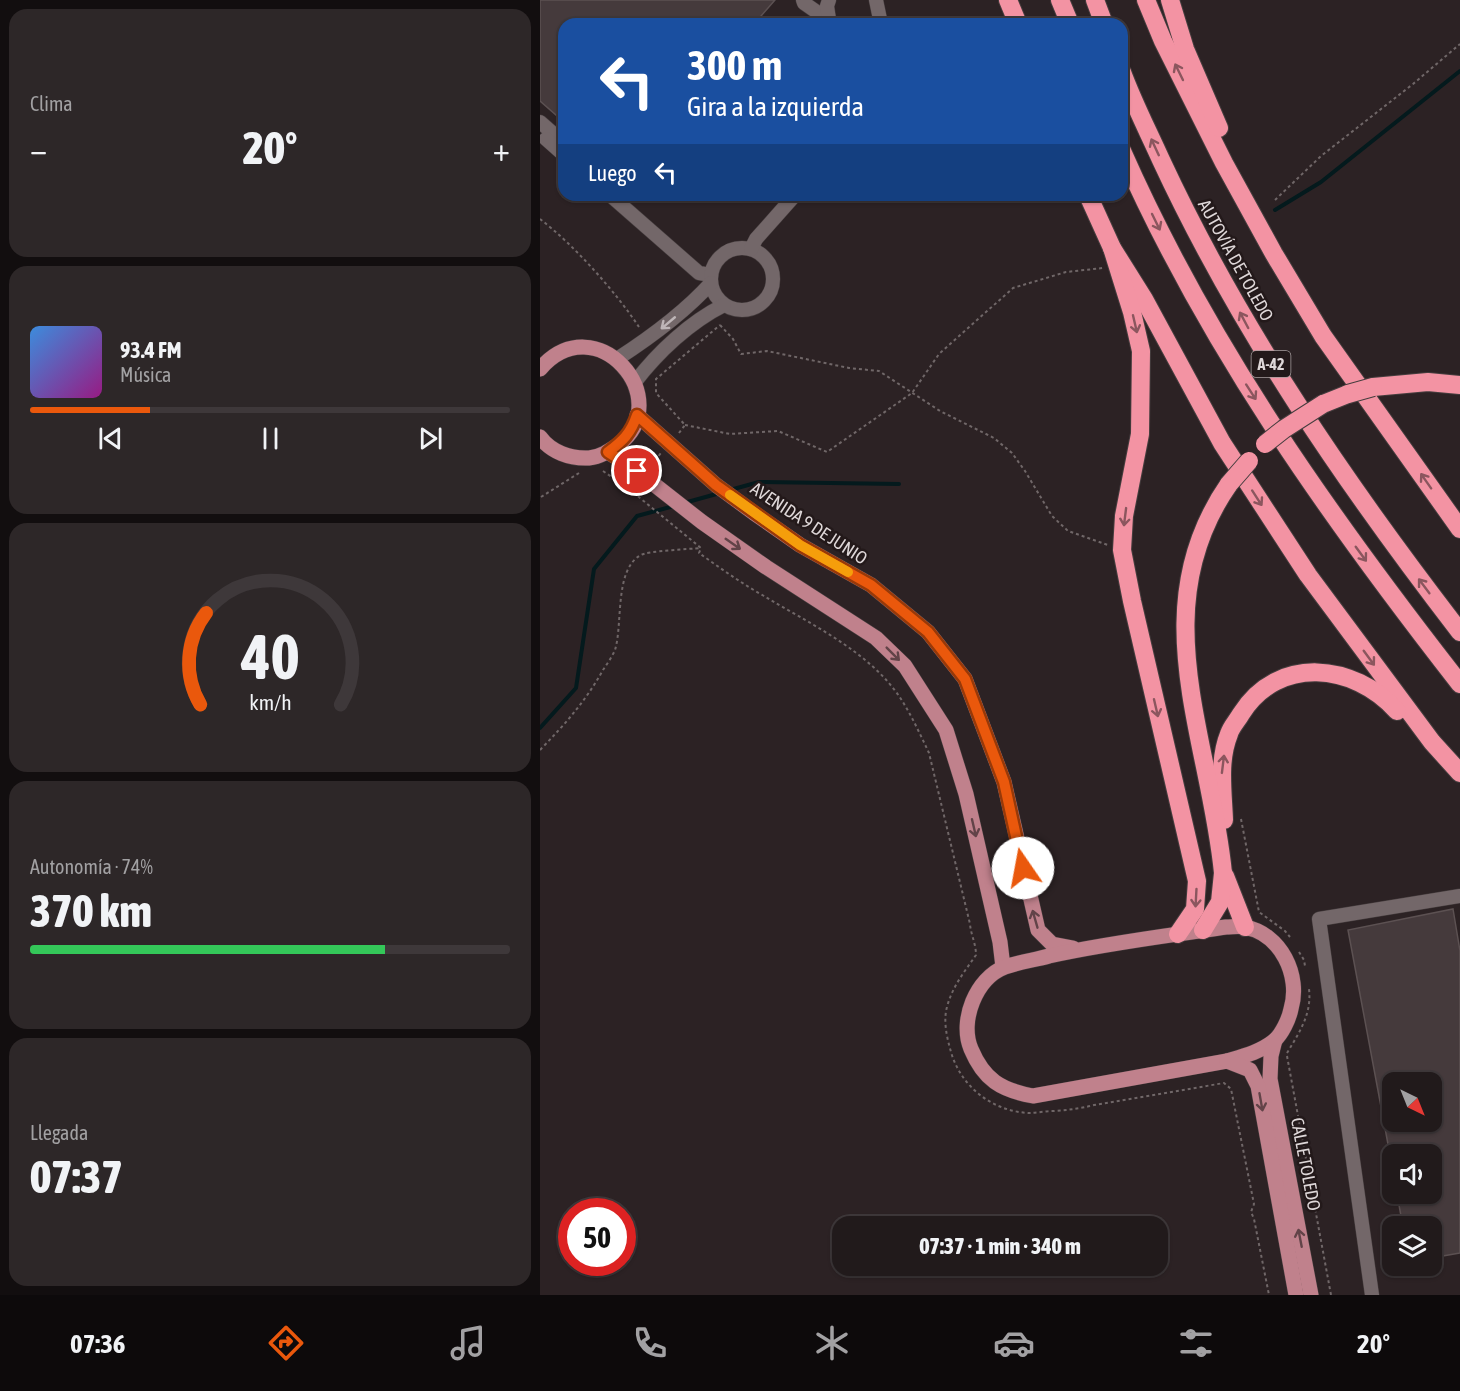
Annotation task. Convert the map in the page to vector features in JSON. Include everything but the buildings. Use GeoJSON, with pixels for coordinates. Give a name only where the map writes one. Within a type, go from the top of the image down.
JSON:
{"type":"FeatureCollection","features":[{"type":"Feature","properties":{"kind":"highway"},"geometry":{"type":"LineString","coordinates":[[1010,0],[1016,18]]}},
{"type":"Feature","properties":{"kind":"highway"},"geometry":{"type":"LineString","coordinates":[[1060,0],[1068,18]]}},
{"type":"Feature","properties":{"kind":"highway"},"geometry":{"type":"LineString","coordinates":[[1095,0],[1102,18]]}},
{"type":"Feature","properties":{"kind":"highway"},"geometry":{"type":"LineString","coordinates":[[1146,0],[1163,41],[1224,163],[1274,254],[1323,336],[1460,529]]}},
{"type":"Feature","properties":{"kind":"highway"},"geometry":{"type":"LineString","coordinates":[[1170,0],[1185,50],[1274,254]]}},
{"type":"Feature","properties":{"kind":"highway","name":"AUTOVÍA DE TOLEDO"},"geometry":{"type":"LineString","coordinates":[[1128,85],[1182,205],[1250,331],[1323,446],[1403,558],[1460,632]]}},
{"type":"Feature","properties":{"kind":"highway","name":"A-42"},"geometry":{"type":"LineString","coordinates":[[1128,163],[1163,238],[1234,366],[1305,477],[1388,591],[1460,684]]}},
{"type":"Feature","properties":{"kind":"highway"},"geometry":{"type":"LineString","coordinates":[[1091,201],[1112,248],[1132,312],[1141,351],[1140,434],[1124,516],[1122,550],[1197,881],[1195,909],[1178,934]]}},
{"type":"Feature","properties":{"kind":"highway"},"geometry":{"type":"LineString","coordinates":[[1112,248],[1144,300],[1222,443],[1308,575],[1432,742],[1460,773]]}},
{"type":"Feature","properties":{"kind":"highway"},"geometry":{"type":"LineString","coordinates":[[1245,927],[1223,868],[1191,694],[1186,639],[1186,600],[1196,546],[1205,523],[1229,484],[1265,444],[1290,424],[1323,404],[1373,387],[1428,382],[1460,385]]}},
{"type":"Feature","properties":{"kind":"highway"},"geometry":{"type":"LineString","coordinates":[[1203,930],[1220,902],[1224,845],[1222,767],[1229,733],[1246,705],[1268,686],[1300,673],[1329,672],[1358,681],[1385,697],[1411,726],[1432,742]]}},
{"type":"Feature","properties":{"kind":"main road"},"geometry":{"type":"LineString","coordinates":[[540,369],[559,353],[574,348],[589,348],[604,352],[617,359],[628,369],[635,382],[639,404],[633,428],[624,441],[608,452],[592,458],[574,458],[558,452],[540,437]]}},
{"type":"Feature","properties":{"kind":"main road","name":"AVENIDA 9 DE JUNIO"},"geometry":{"type":"LineString","coordinates":[[637,415],[733,498],[800,545],[871,585],[928,632],[965,679],[1004,782],[1038,930],[1052,944],[1079,950]]}},
{"type":"Feature","properties":{"kind":"main road"},"geometry":{"type":"LineString","coordinates":[[608,452],[766,567],[876,638],[910,674],[946,730],[966,794],[1000,942],[1003,968]]}},
{"type":"Feature","properties":{"kind":"main road"},"geometry":{"type":"LineString","coordinates":[[1226,927],[1245,927],[1263,934],[1277,946],[1288,962],[1294,980],[1294,999],[1289,1018],[1275,1040],[1255,1053],[1227,1061],[1033,1096],[1011,1091],[992,1080],[977,1064],[969,1043],[967,1021],[973,1000],[985,981],[1003,968],[1079,950],[1178,934],[1226,927]]}},
{"type":"Feature","properties":{"kind":"main road","name":"CALLE TOLEDO"},"geometry":{"type":"LineString","coordinates":[[1275,1040],[1271,1056],[1270,1078],[1311,1295]]}},
{"type":"Feature","properties":{"kind":"main road","name":"CALLE TOLEDO"},"geometry":{"type":"LineString","coordinates":[[1227,1061],[1250,1070],[1258,1086],[1296,1295]]}},
{"type":"Feature","properties":{"kind":"street"},"geometry":{"type":"LineString","coordinates":[[803,0],[826,18]]}},
{"type":"Feature","properties":{"kind":"street"},"geometry":{"type":"LineString","coordinates":[[829,0],[826,6],[830,18]]}},
{"type":"Feature","properties":{"kind":"street"},"geometry":{"type":"LineString","coordinates":[[876,0],[880,18]]}},
{"type":"Feature","properties":{"kind":"street"},"geometry":{"type":"LineString","coordinates":[[540,122],[558,138]]}},
{"type":"Feature","properties":{"kind":"street"},"geometry":{"type":"LineString","coordinates":[[540,134],[558,150]]}},
{"type":"Feature","properties":{"kind":"street"},"geometry":{"type":"LineString","coordinates":[[617,201],[699,273],[712,274]]}},
{"type":"Feature","properties":{"kind":"street"},"geometry":{"type":"LineString","coordinates":[[617,359],[648,339],[699,297],[712,274],[721,256],[730,250],[751,249],[760,253],[771,269],[772,288],[761,304],[752,309],[743,310],[724,305],[713,292],[712,274],[703,262],[631,201]]}},
{"type":"Feature","properties":{"kind":"street"},"geometry":{"type":"LineString","coordinates":[[751,249],[756,239],[790,201]]}},
{"type":"Feature","properties":{"kind":"street"},"geometry":{"type":"LineString","coordinates":[[635,382],[652,359],[709,313],[724,305]]}},
{"type":"Feature","properties":{"kind":"street"},"geometry":{"type":"LineString","coordinates":[[1372,1295],[1319,919],[1460,896]]}},
{"type":"Feature","properties":{"kind":"path"},"geometry":{"type":"LineString","coordinates":[[1275,200],[1321,156],[1460,44]]}},
{"type":"Feature","properties":{"kind":"path"},"geometry":{"type":"LineString","coordinates":[[540,219],[556,231],[624,304],[648,339]]}},
{"type":"Feature","properties":{"kind":"path"},"geometry":{"type":"LineString","coordinates":[[720,325],[656,379],[656,393],[685,425],[730,434],[778,431],[827,452],[912,393],[939,354],[1013,288],[1066,272],[1109,267]]}},
{"type":"Feature","properties":{"kind":"path"},"geometry":{"type":"LineString","coordinates":[[709,313],[733,339],[741,354],[767,351],[849,368],[879,371],[940,411],[994,438],[1012,453],[1052,516],[1068,531],[1122,550]]}},
{"type":"Feature","properties":{"kind":"path"},"geometry":{"type":"LineString","coordinates":[[629,489],[685,425]]}},
{"type":"Feature","properties":{"kind":"path"},"geometry":{"type":"LineString","coordinates":[[603,471],[629,489],[663,518]]}},
{"type":"Feature","properties":{"kind":"path"},"geometry":{"type":"LineString","coordinates":[[540,498],[579,473]]}},
{"type":"Feature","properties":{"kind":"path"},"geometry":{"type":"LineString","coordinates":[[540,750],[587,698],[614,651],[620,627],[619,598],[624,580],[633,562],[642,554],[701,548]]}},
{"type":"Feature","properties":{"kind":"path"},"geometry":{"type":"LineString","coordinates":[[1275,1040],[1287,1054],[1331,1295]]}},
{"type":"Feature","properties":{"kind":"waterway"},"geometry":{"type":"LineString","coordinates":[[1275,210],[1321,182],[1460,71]]}},
{"type":"Feature","properties":{"kind":"waterway"},"geometry":{"type":"LineString","coordinates":[[730,490],[759,482],[899,484]]}},
{"type":"Feature","properties":{"kind":"waterway"},"geometry":{"type":"LineString","coordinates":[[684,503],[720,493]]}},
{"type":"Feature","properties":{"kind":"waterway"},"geometry":{"type":"LineString","coordinates":[[540,728],[576,688],[594,569],[637,516],[674,506]]}},
{"type":"Feature","properties":{"kind":"slow traffic"},"geometry":{"type":"LineString","coordinates":[[730,495],[800,545],[848,572]]}},
{"type":"Feature","properties":{"kind":"route"},"geometry":{"type":"LineString","coordinates":[[637,471],[608,452],[624,441],[633,428],[637,415],[716,485],[800,545],[871,585],[928,632],[965,679],[1004,782],[1023,868]]}}]}
